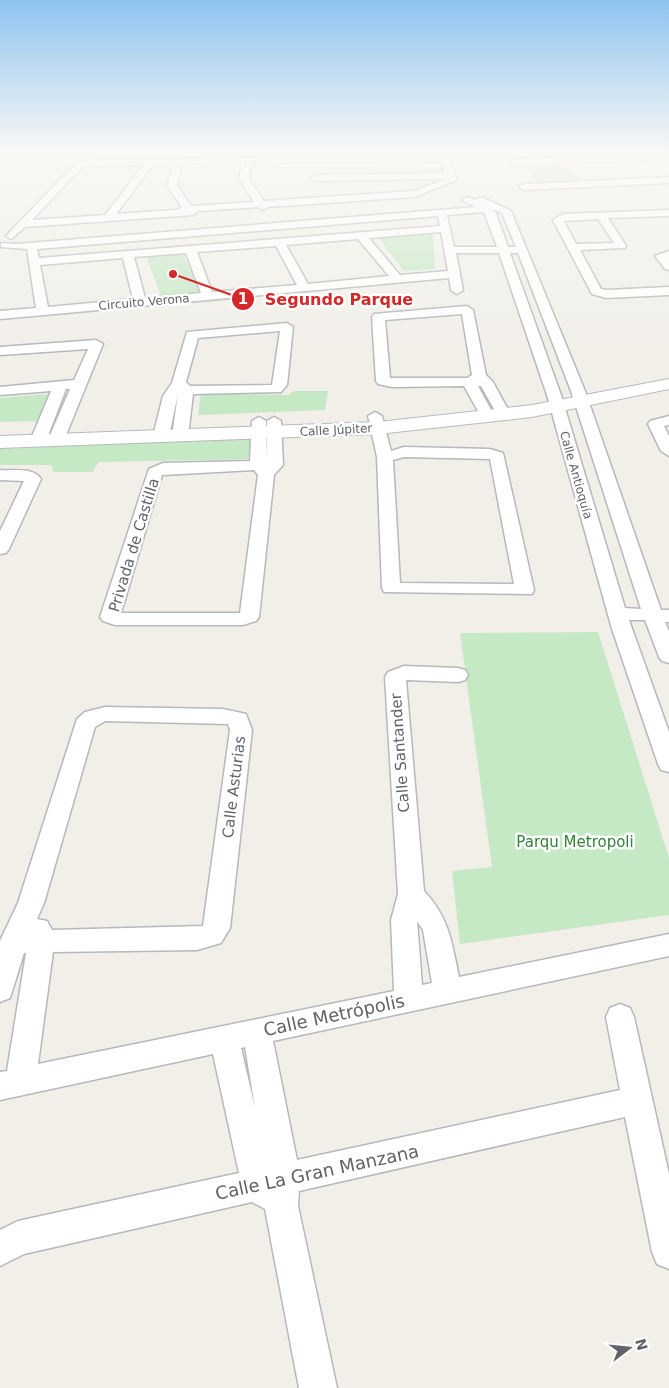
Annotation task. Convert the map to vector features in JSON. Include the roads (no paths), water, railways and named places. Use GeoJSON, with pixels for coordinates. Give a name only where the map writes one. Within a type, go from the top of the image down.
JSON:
{"type":"FeatureCollection","features":[{"type":"Feature","properties":{"kind":"main road","name":"Calle Júpiter"},"geometry":{"type":"LineString","coordinates":[[0,442],[50,434],[383,421],[492,410],[579,396],[669,372]]}},
{"type":"Feature","properties":{"kind":"main road","name":"Calle Júpiter"},"geometry":{"type":"LineString","coordinates":[[579,396],[669,384]]}},
{"type":"Feature","properties":{"kind":"main road","name":"Calle Júpiter"},"geometry":{"type":"LineString","coordinates":[[0,429],[50,434]]}},
{"type":"Feature","properties":{"kind":"street"},"geometry":{"type":"LineString","coordinates":[[11,236],[33,215]]}},
{"type":"Feature","properties":{"kind":"street"},"geometry":{"type":"LineString","coordinates":[[108,218],[110,215]]}},
{"type":"Feature","properties":{"kind":"street"},"geometry":{"type":"LineString","coordinates":[[24,224],[143,215]]}},
{"type":"Feature","properties":{"kind":"street"},"geometry":{"type":"LineString","coordinates":[[361,216],[14,241],[5,245],[16,247],[361,216],[368,215]]}},
{"type":"Feature","properties":{"kind":"street","name":"Calle Antioquía"},"geometry":{"type":"LineString","coordinates":[[479,215],[503,247],[517,287],[555,401],[619,621],[669,764]]}},
{"type":"Feature","properties":{"kind":"street","name":"Calle Antioquía"},"geometry":{"type":"LineString","coordinates":[[508,215],[538,287],[579,396],[662,624],[669,657]]}},
{"type":"Feature","properties":{"kind":"street"},"geometry":{"type":"LineString","coordinates":[[629,215],[563,217],[558,220],[596,292],[606,294],[669,291]]}},
{"type":"Feature","properties":{"kind":"street"},"geometry":{"type":"LineString","coordinates":[[442,216],[458,290]]}},
{"type":"Feature","properties":{"kind":"street"},"geometry":{"type":"LineString","coordinates":[[573,247],[621,246],[601,216]]}},
{"type":"Feature","properties":{"kind":"street"},"geometry":{"type":"LineString","coordinates":[[34,262],[445,229]]}},
{"type":"Feature","properties":{"kind":"street"},"geometry":{"type":"LineString","coordinates":[[361,236],[397,279]]}},
{"type":"Feature","properties":{"kind":"street"},"geometry":{"type":"LineString","coordinates":[[279,242],[305,288]]}},
{"type":"Feature","properties":{"kind":"street"},"geometry":{"type":"LineString","coordinates":[[449,248],[521,247]]}},
{"type":"Feature","properties":{"kind":"street"},"geometry":{"type":"LineString","coordinates":[[32,248],[43,311]]}},
{"type":"Feature","properties":{"kind":"street"},"geometry":{"type":"LineString","coordinates":[[190,249],[208,296]]}},
{"type":"Feature","properties":{"kind":"street"},"geometry":{"type":"LineString","coordinates":[[128,254],[140,302]]}},
{"type":"Feature","properties":{"kind":"street"},"geometry":{"type":"LineString","coordinates":[[669,254],[662,256],[669,267]]}},
{"type":"Feature","properties":{"kind":"street","name":"Circuito Verona"},"geometry":{"type":"LineString","coordinates":[[0,315],[454,274]]}},
{"type":"Feature","properties":{"kind":"street"},"geometry":{"type":"LineString","coordinates":[[517,287],[538,287]]}},
{"type":"Feature","properties":{"kind":"street"},"geometry":{"type":"LineString","coordinates":[[478,381],[392,383],[383,381],[378,317],[465,309],[478,381],[492,410]]}},
{"type":"Feature","properties":{"kind":"street"},"geometry":{"type":"LineString","coordinates":[[172,430],[170,396],[179,387],[192,335],[288,327],[278,387],[267,390],[179,387]]}},
{"type":"Feature","properties":{"kind":"street"},"geometry":{"type":"LineString","coordinates":[[0,351],[96,345],[80,384],[50,434]]}},
{"type":"Feature","properties":{"kind":"street"},"geometry":{"type":"LineString","coordinates":[[0,391],[80,384]]}},
{"type":"Feature","properties":{"kind":"street"},"geometry":{"type":"LineString","coordinates":[[50,434],[60,386]]}},
{"type":"Feature","properties":{"kind":"street"},"geometry":{"type":"LineString","coordinates":[[669,420],[655,424],[669,451]]}},
{"type":"Feature","properties":{"kind":"street"},"geometry":{"type":"LineString","coordinates":[[383,421],[404,452]]}},
{"type":"Feature","properties":{"kind":"street"},"geometry":{"type":"LineString","coordinates":[[383,421],[391,588],[525,590],[497,456],[490,454],[404,452],[385,457]]}},
{"type":"Feature","properties":{"kind":"street","name":"Privada de Castilla"},"geometry":{"type":"LineString","coordinates":[[266,427],[266,468],[249,617],[243,619],[112,618],[110,614],[155,472],[163,468],[266,468]]}},
{"type":"Feature","properties":{"kind":"street"},"geometry":{"type":"LineString","coordinates":[[0,475],[30,476],[34,479],[0,549]]}},
{"type":"Feature","properties":{"kind":"street"},"geometry":{"type":"LineString","coordinates":[[619,621],[662,624]]}},
{"type":"Feature","properties":{"kind":"street","name":"Calle Santander"},"geometry":{"type":"LineString","coordinates":[[409,999],[404,920],[411,894],[395,677],[404,674],[458,675]]}},
{"type":"Feature","properties":{"kind":"street","name":"Calle Asturias"},"geometry":{"type":"LineString","coordinates":[[10,1084],[31,903],[85,724],[88,720],[105,714],[223,716],[238,719],[242,730],[217,928],[212,935],[197,939],[27,942]]}},
{"type":"Feature","properties":{"kind":"street"},"geometry":{"type":"LineString","coordinates":[[411,894],[423,908],[436,929],[447,991]]}},
{"type":"Feature","properties":{"kind":"street","name":"Calle Asturias"},"geometry":{"type":"LineString","coordinates":[[0,990],[27,942]]}},
{"type":"Feature","properties":{"kind":"street","name":"Calle Metrópolis"},"geometry":{"type":"LineString","coordinates":[[10,1084],[669,945]]}},
{"type":"Feature","properties":{"kind":"street"},"geometry":{"type":"LineString","coordinates":[[620,1016],[669,1252]]}},
{"type":"Feature","properties":{"kind":"street"},"geometry":{"type":"LineString","coordinates":[[257,1032],[274,1190]]}},
{"type":"Feature","properties":{"kind":"street"},"geometry":{"type":"LineString","coordinates":[[224,1039],[274,1190],[318,1388]]}},
{"type":"Feature","properties":{"kind":"street","name":"Calle La Gran Manzana"},"geometry":{"type":"LineString","coordinates":[[0,1250],[18,1238],[274,1190],[638,1100]]}},
{"type":"Feature","properties":{"kind":"place","name":"Segundo Parque"},"geometry":{"type":"Point","coordinates":[173,274]}},
{"type":"Feature","properties":{"kind":"park label","name":"Parqu Metropoli"},"geometry":{"type":"Point","coordinates":[575,842]}}]}
